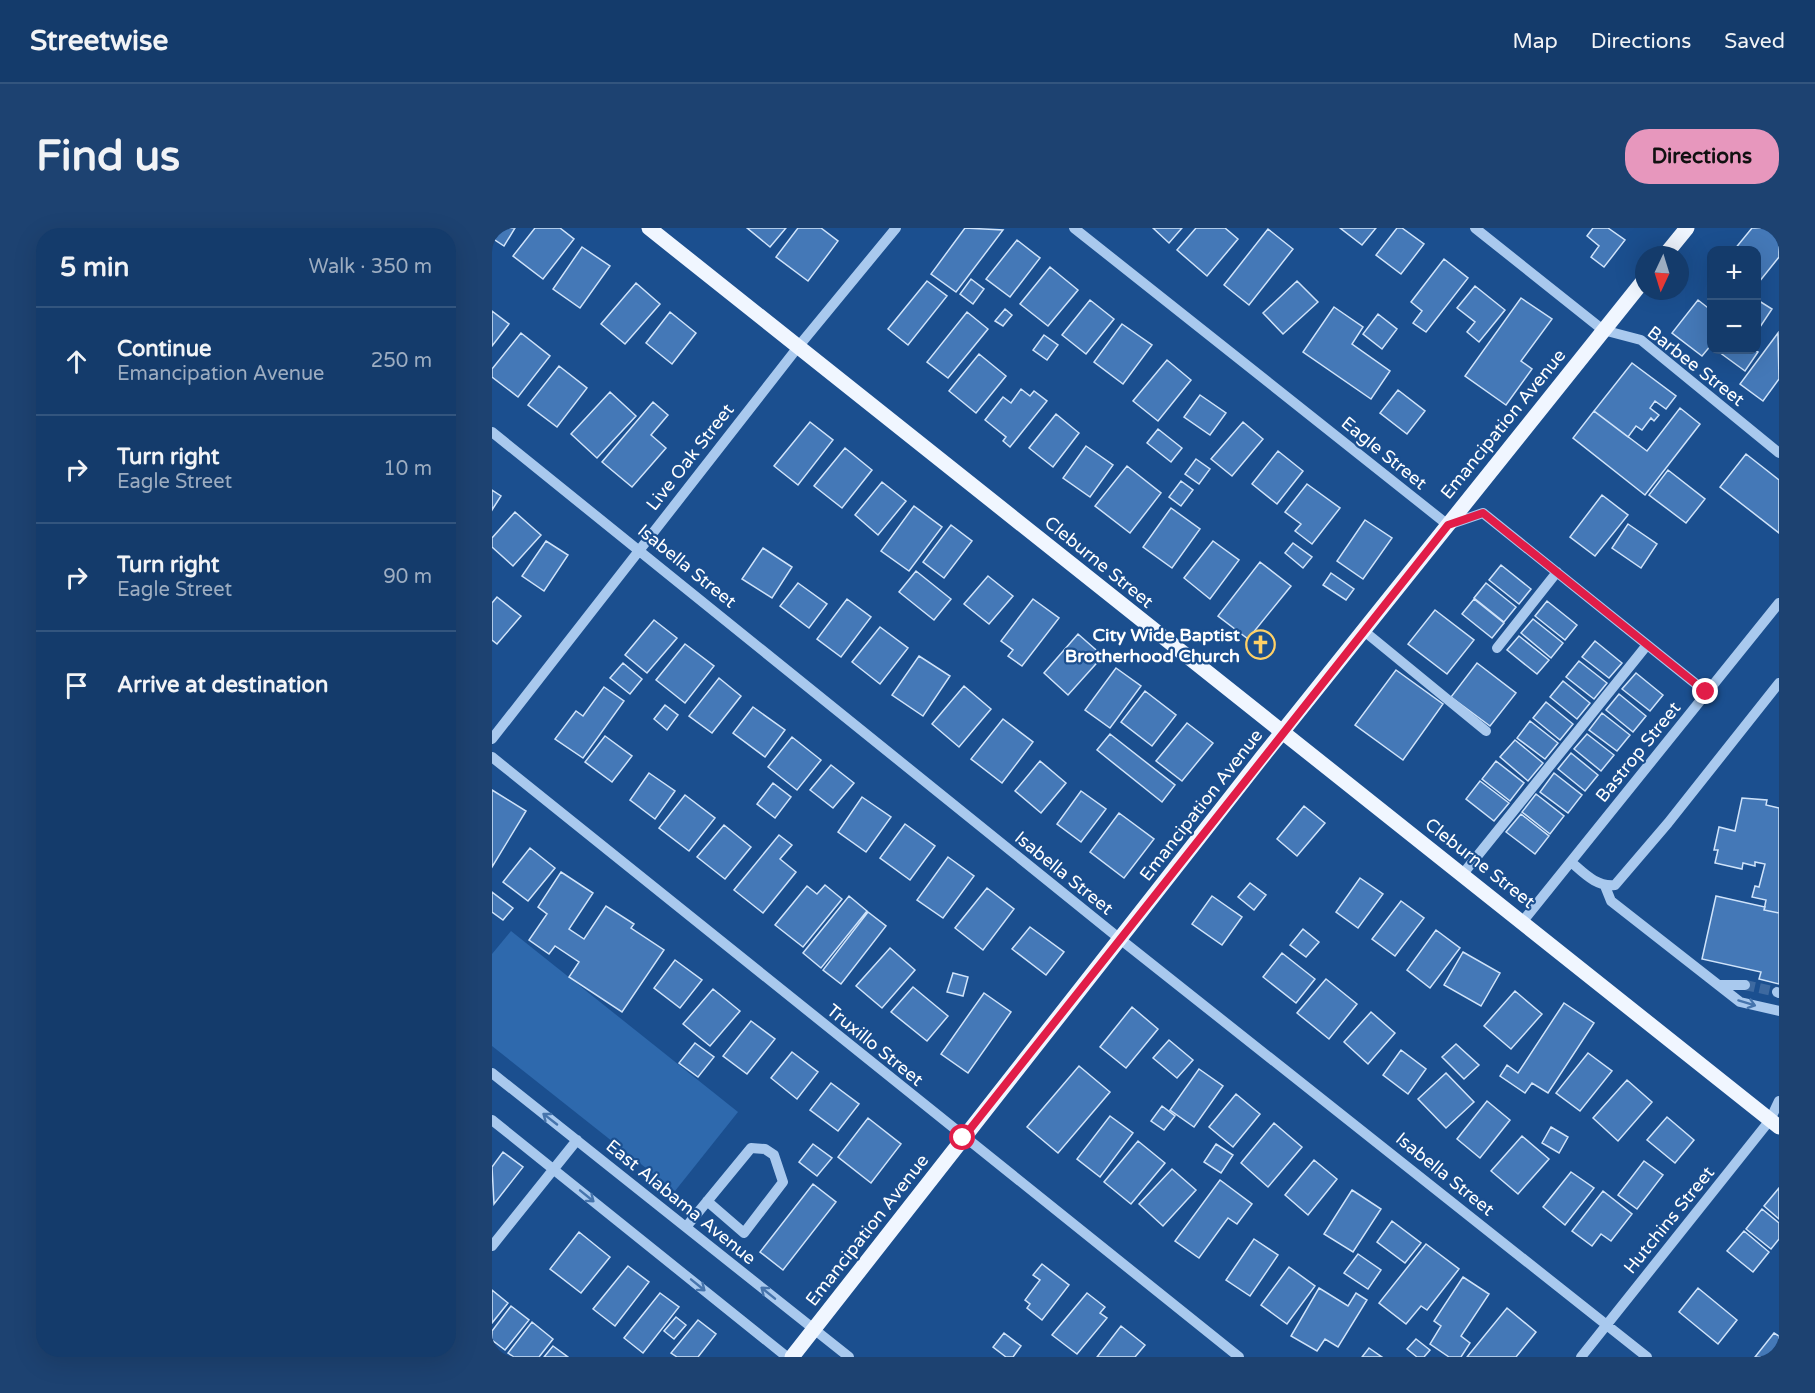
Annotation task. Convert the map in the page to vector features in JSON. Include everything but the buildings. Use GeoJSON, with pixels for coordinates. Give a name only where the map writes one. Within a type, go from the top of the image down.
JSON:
{"type":"FeatureCollection","features":[{"type":"Feature","properties":{"kind":"main road","name":"Cleburne Street"},"geometry":{"type":"LineString","coordinates":[[649,228],[1282,734],[1523,921],[1775,1124]]}},
{"type":"Feature","properties":{"kind":"main road"},"geometry":{"type":"LineString","coordinates":[[1672,246],[1687,228]]}},
{"type":"Feature","properties":{"kind":"main road","name":"Emancipation Avenue"},"geometry":{"type":"LineString","coordinates":[[792,1357],[1282,734],[1635,291]]}},
{"type":"Feature","properties":{"kind":"street","name":"Live Oak Street"},"geometry":{"type":"LineString","coordinates":[[492,738],[798,347],[896,228]]}},
{"type":"Feature","properties":{"kind":"street","name":"Eagle Street"},"geometry":{"type":"LineString","coordinates":[[1074,228],[1448,525]]}},
{"type":"Feature","properties":{"kind":"street","name":"Barbee Street"},"geometry":{"type":"LineString","coordinates":[[1475,228],[1603,330],[1641,340],[1779,453]]}},
{"type":"Feature","properties":{"kind":"street","name":"Isabella Street"},"geometry":{"type":"LineString","coordinates":[[492,432],[1120,939],[1647,1357]]}},
{"type":"Feature","properties":{"kind":"street"},"geometry":{"type":"LineString","coordinates":[[1448,525],[1483,513],[1706,692]]}},
{"type":"Feature","properties":{"kind":"street"},"geometry":{"type":"LineString","coordinates":[[1497,648],[1557,572]]}},
{"type":"Feature","properties":{"kind":"street","name":"Bastrop Street"},"geometry":{"type":"LineString","coordinates":[[1523,921],[1779,603]]}},
{"type":"Feature","properties":{"kind":"street"},"geometry":{"type":"LineString","coordinates":[[1364,631],[1486,731]]}},
{"type":"Feature","properties":{"kind":"street"},"geometry":{"type":"LineString","coordinates":[[1462,875],[1647,645]]}},
{"type":"Feature","properties":{"kind":"street"},"geometry":{"type":"LineString","coordinates":[[1571,862],[1593,880],[1605,886],[1615,885],[1779,683]]}},
{"type":"Feature","properties":{"kind":"street","name":"Truxillo Street"},"geometry":{"type":"LineString","coordinates":[[492,757],[963,1138],[1239,1357]]}},
{"type":"Feature","properties":{"kind":"street"},"geometry":{"type":"LineString","coordinates":[[1605,886],[1611,901],[1740,1002],[1779,1011]]}},
{"type":"Feature","properties":{"kind":"street"},"geometry":{"type":"LineString","coordinates":[[1719,985],[1745,985]]}},
{"type":"Feature","properties":{"kind":"street","name":"East Alabama Avenue"},"geometry":{"type":"LineString","coordinates":[[492,1073],[849,1357]]}},
{"type":"Feature","properties":{"kind":"street","name":"Hutchins Street"},"geometry":{"type":"LineString","coordinates":[[1581,1357],[1775,1124],[1779,1101]]}},
{"type":"Feature","properties":{"kind":"street"},"geometry":{"type":"LineString","coordinates":[[492,1120],[787,1357]]}},
{"type":"Feature","properties":{"kind":"street"},"geometry":{"type":"LineString","coordinates":[[492,1246],[577,1140]]}},
{"type":"Feature","properties":{"kind":"street"},"geometry":{"type":"LineString","coordinates":[[686,1227],[751,1148],[765,1149],[774,1155],[783,1182],[744,1233],[707,1202]]}},
{"type":"Feature","properties":{"kind":"shaded area"},"geometry":{"type":"Polygon","coordinates":[[[511,931],[738,1112],[675,1191],[492,1046],[492,954],[511,931]]]}},
{"type":"Feature","properties":{"kind":"tunnel"},"geometry":{"type":"LineString","coordinates":[[1745,985],[1777,992]]}},
{"type":"Feature","properties":{"kind":"place","name":"City Wide Baptist Brotherhood Church"},"geometry":{"type":"Point","coordinates":[1261,645]}},
{"type":"Feature","properties":{"kind":"route"},"geometry":{"type":"LineString","coordinates":[[963,1138],[1448,525],[1483,513],[1706,692]]}}]}
